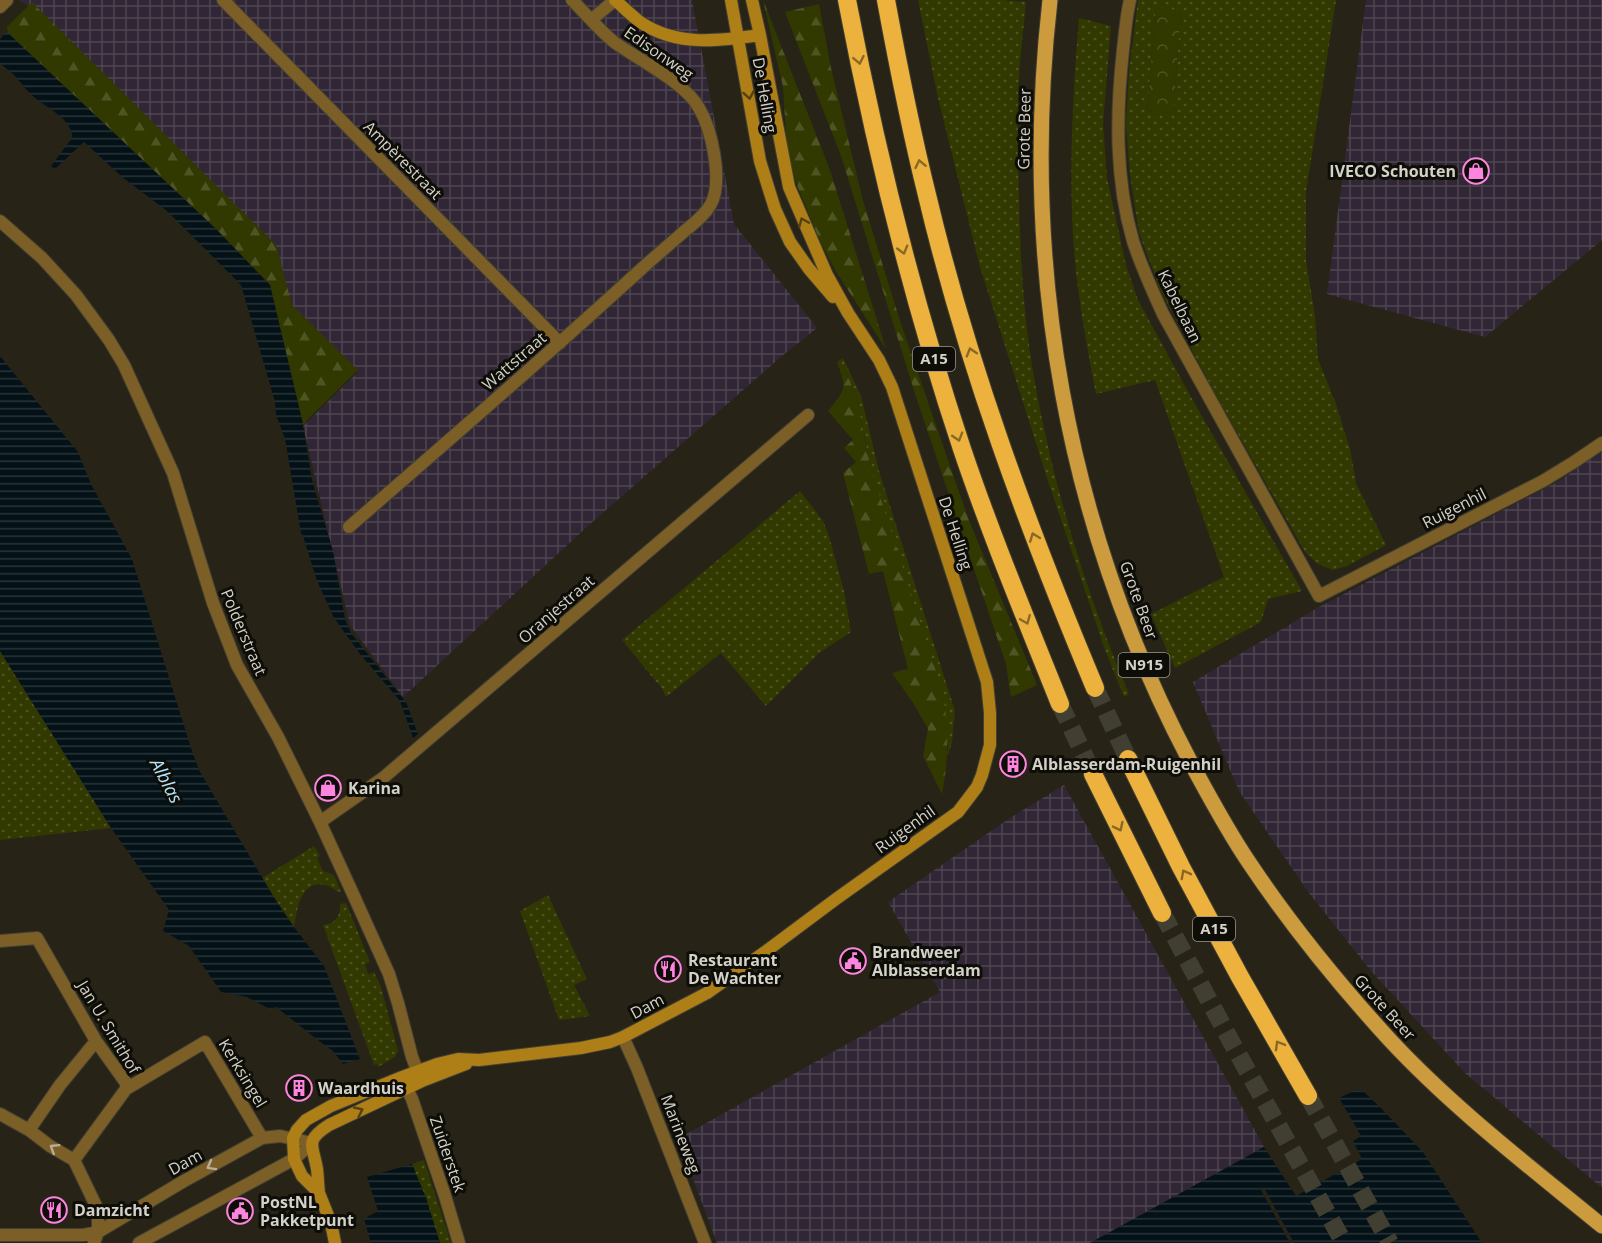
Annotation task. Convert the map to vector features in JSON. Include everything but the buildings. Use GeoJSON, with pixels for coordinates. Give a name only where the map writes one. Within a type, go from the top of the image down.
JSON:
{"type":"FeatureCollection","features":[{"type":"Feature","properties":{"kind":"highway","name":"A15"},"geometry":{"type":"LineString","coordinates":[[886,0],[927,196],[983,393],[1057,598],[1095,688]]}},
{"type":"Feature","properties":{"kind":"highway","name":"A15"},"geometry":{"type":"LineString","coordinates":[[847,1],[876,143],[930,345],[962,449],[987,519],[1060,704]]}},
{"type":"Feature","properties":{"kind":"highway","name":"A15"},"geometry":{"type":"LineString","coordinates":[[1128,759],[1202,907],[1308,1096]]}},
{"type":"Feature","properties":{"kind":"highway"},"geometry":{"type":"LineString","coordinates":[[1093,774],[1162,913]]}},
{"type":"Feature","properties":{"kind":"main road","name":"Grote Beer"},"geometry":{"type":"LineString","coordinates":[[1050,0],[1042,89],[1040,156],[1047,290],[1055,357],[1083,487],[1102,552],[1145,668],[1200,780],[1247,860],[1338,981],[1390,1041],[1442,1092],[1602,1226]]}},
{"type":"Feature","properties":{"kind":"street"},"geometry":{"type":"LineString","coordinates":[[0,7],[7,0]]}},
{"type":"Feature","properties":{"kind":"street","name":"Ampèrestraat"},"geometry":{"type":"LineString","coordinates":[[223,0],[560,343]]}},
{"type":"Feature","properties":{"kind":"street","name":"Edisonweg"},"geometry":{"type":"LineString","coordinates":[[572,0],[612,40],[680,87],[699,107],[712,146],[716,182],[712,202],[699,218]]}},
{"type":"Feature","properties":{"kind":"street","name":"Edisonweg"},"geometry":{"type":"LineString","coordinates":[[591,20],[615,0],[641,22],[681,39],[714,41],[760,34]]}},
{"type":"Feature","properties":{"kind":"street","name":"De Helling"},"geometry":{"type":"LineString","coordinates":[[731,0],[760,161],[775,208],[790,242],[809,269],[848,313]]}},
{"type":"Feature","properties":{"kind":"street","name":"De Helling"},"geometry":{"type":"LineString","coordinates":[[752,0],[789,187],[818,257],[848,313],[879,360],[892,387],[987,682],[990,745],[982,775]]}},
{"type":"Feature","properties":{"kind":"street","name":"Kabelbaan"},"geometry":{"type":"LineString","coordinates":[[1130,0],[1121,70],[1119,163],[1133,242],[1163,314],[1319,596]]}},
{"type":"Feature","properties":{"kind":"street","name":"Wattstraat"},"geometry":{"type":"LineString","coordinates":[[349,527],[699,218]]}},
{"type":"Feature","properties":{"kind":"street","name":"Polderstraat"},"geometry":{"type":"LineString","coordinates":[[0,221],[42,258],[76,295],[124,365],[172,473],[213,603],[237,665],[278,737],[320,822],[388,974],[419,1076]]}},
{"type":"Feature","properties":{"kind":"street","name":"Oranjestraat"},"geometry":{"type":"LineString","coordinates":[[320,822],[383,778],[808,415]]}},
{"type":"Feature","properties":{"kind":"street","name":"Ruigenhil"},"geometry":{"type":"LineString","coordinates":[[1319,596],[1542,481],[1602,443]]}},
{"type":"Feature","properties":{"kind":"street","name":"Ruigenhil"},"geometry":{"type":"LineString","coordinates":[[836,899],[958,812],[977,788],[982,775]]}},
{"type":"Feature","properties":{"kind":"street","name":"Dam"},"geometry":{"type":"LineString","coordinates":[[293,1138],[302,1124],[314,1115],[402,1077],[419,1076],[458,1059],[479,1060],[582,1048],[623,1037],[707,993],[836,899]]}},
{"type":"Feature","properties":{"kind":"street","name":"Jan U. Smithof"},"geometry":{"type":"LineString","coordinates":[[0,941],[38,938],[96,1041],[126,1083],[126,1089],[74,1160]]}},
{"type":"Feature","properties":{"kind":"street","name":"Marineweg"},"geometry":{"type":"LineString","coordinates":[[623,1037],[705,1243]]}},
{"type":"Feature","properties":{"kind":"street"},"geometry":{"type":"LineString","coordinates":[[29,1130],[60,1085],[96,1041]]}},
{"type":"Feature","properties":{"kind":"street","name":"Kerksingel"},"geometry":{"type":"LineString","coordinates":[[126,1089],[206,1042],[262,1138]]}},
{"type":"Feature","properties":{"kind":"street","name":"Dam"},"geometry":{"type":"LineString","coordinates":[[139,1243],[294,1159],[312,1143],[319,1132],[407,1089],[419,1076]]}},
{"type":"Feature","properties":{"kind":"street","name":"Zuiderstek"},"geometry":{"type":"LineString","coordinates":[[402,1077],[445,1196],[459,1243]]}},
{"type":"Feature","properties":{"kind":"street"},"geometry":{"type":"LineString","coordinates":[[0,1235],[83,1235],[96,1238],[98,1210],[74,1160],[29,1130],[1,1118]]}},
{"type":"Feature","properties":{"kind":"street","name":"Dam"},"geometry":{"type":"LineString","coordinates":[[96,1238],[184,1181],[262,1138],[271,1136],[293,1138],[312,1143]]}},
{"type":"Feature","properties":{"kind":"street"},"geometry":{"type":"LineString","coordinates":[[293,1138],[294,1159],[302,1176],[319,1193]]}},
{"type":"Feature","properties":{"kind":"street"},"geometry":{"type":"LineString","coordinates":[[312,1143],[319,1193],[331,1223],[335,1243]]}},
{"type":"Feature","properties":{"kind":"shaded area"},"geometry":{"type":"Polygon","coordinates":[[[18,0],[692,0],[734,224],[817,328],[589,525],[403,697],[350,625],[303,426],[358,372],[291,307],[31,7],[18,0]]]}},
{"type":"Feature","properties":{"kind":"shaded area"},"geometry":{"type":"Polygon","coordinates":[[[1366,0],[1602,0],[1602,240],[1485,337],[1327,294],[1366,0]]]}},
{"type":"Feature","properties":{"kind":"shaded area"},"geometry":{"type":"Polygon","coordinates":[[[1602,451],[1601,1187],[1465,1073],[1371,971],[1309,893],[1239,791],[1193,682],[1319,607],[1559,481],[1602,451]]]}},
{"type":"Feature","properties":{"kind":"shaded area"},"geometry":{"type":"Polygon","coordinates":[[[1064,785],[1264,1147],[1090,1243],[717,1243],[685,1157],[685,1135],[940,992],[888,902],[1013,816],[1064,785]]]}},
{"type":"Feature","properties":{"kind":"green space"},"geometry":{"type":"Polygon","coordinates":[[[763,0],[830,170],[886,349],[835,270],[818,237],[797,185],[787,149],[783,87],[763,0]]]}},
{"type":"Feature","properties":{"kind":"green space"},"geometry":{"type":"Polygon","coordinates":[[[918,0],[1026,2],[1020,61],[1018,147],[1022,278],[1031,360],[1058,488],[1097,612],[1129,694],[1124,697],[1105,650],[1048,481],[980,267],[938,98],[918,0]]]}},
{"type":"Feature","properties":{"kind":"green space"},"geometry":{"type":"Polygon","coordinates":[[[1138,0],[1336,0],[1306,192],[1306,261],[1315,315],[1318,359],[1336,404],[1350,449],[1356,483],[1386,545],[1347,566],[1333,570],[1318,564],[1305,552],[1213,390],[1160,289],[1139,233],[1130,175],[1126,124],[1129,71],[1138,0]],[[1156,8],[1147,111],[1173,113],[1181,11],[1156,8]]]}},
{"type":"Feature","properties":{"kind":"green space"},"geometry":{"type":"Polygon","coordinates":[[[32,2],[276,245],[292,305],[358,370],[303,424],[270,285],[216,229],[8,33],[7,27],[32,2]]]}},
{"type":"Feature","properties":{"kind":"green space"},"geometry":{"type":"Polygon","coordinates":[[[819,4],[831,68],[863,201],[901,324],[968,518],[1037,685],[1011,697],[1006,664],[916,397],[841,156],[785,12],[819,4]]]}},
{"type":"Feature","properties":{"kind":"green space"},"geometry":{"type":"Polygon","coordinates":[[[1156,8],[1181,10],[1173,113],[1147,111],[1156,8]]]}},
{"type":"Feature","properties":{"kind":"green space"},"geometry":{"type":"Polygon","coordinates":[[[1079,18],[1111,26],[1103,124],[1107,178],[1126,265],[1138,300],[1302,591],[1268,599],[1261,622],[1175,668],[1151,614],[1224,577],[1155,380],[1096,394],[1079,295],[1073,236],[1072,127],[1079,18]]]}},
{"type":"Feature","properties":{"kind":"green space"},"geometry":{"type":"Polygon","coordinates":[[[843,358],[861,396],[879,471],[955,711],[952,742],[948,755],[948,746],[870,465],[856,395],[840,360],[843,358]]]}},
{"type":"Feature","properties":{"kind":"green space"},"geometry":{"type":"Polygon","coordinates":[[[840,360],[856,395],[870,465],[942,690],[947,742],[942,794],[923,756],[928,729],[892,673],[908,669],[883,571],[869,574],[843,473],[856,462],[844,448],[853,440],[828,411],[843,388],[837,362],[840,360]]]}},
{"type":"Feature","properties":{"kind":"green space"},"geometry":{"type":"Polygon","coordinates":[[[800,491],[823,521],[829,536],[844,591],[851,632],[819,653],[766,706],[721,653],[666,697],[663,690],[622,640],[800,491]]]}},
{"type":"Feature","properties":{"kind":"green space"},"geometry":{"type":"Polygon","coordinates":[[[0,651],[111,828],[0,840],[0,651]]]}},
{"type":"Feature","properties":{"kind":"green space"},"geometry":{"type":"Polygon","coordinates":[[[314,846],[320,856],[317,858],[323,871],[334,875],[341,891],[325,885],[317,884],[310,887],[301,898],[294,927],[262,878],[314,846]]]}},
{"type":"Feature","properties":{"kind":"green space"},"geometry":{"type":"Polygon","coordinates":[[[548,895],[587,979],[574,985],[590,1016],[559,1020],[520,911],[548,895]]]}},
{"type":"Feature","properties":{"kind":"green space"},"geometry":{"type":"Polygon","coordinates":[[[346,903],[370,962],[365,964],[368,974],[374,972],[381,987],[398,1051],[395,1057],[378,1067],[377,1064],[374,1065],[323,925],[334,921],[338,916],[340,904],[346,903]]]}},
{"type":"Feature","properties":{"kind":"green space"},"geometry":{"type":"Polygon","coordinates":[[[424,1160],[451,1243],[440,1243],[426,1198],[412,1164],[424,1160]]]}},
{"type":"Feature","properties":{"kind":"water"},"geometry":{"type":"Polygon","coordinates":[[[8,33],[216,229],[270,285],[303,424],[312,480],[333,551],[345,619],[351,633],[406,702],[418,734],[413,738],[400,701],[360,654],[334,618],[317,581],[301,533],[285,439],[276,415],[275,402],[241,285],[167,211],[122,177],[84,142],[55,169],[51,166],[72,138],[69,126],[26,90],[0,63],[0,39],[8,33]]]}},
{"type":"Feature","properties":{"kind":"water","name":"Alblas"},"geometry":{"type":"Polygon","coordinates":[[[0,356],[78,452],[91,484],[132,559],[199,770],[276,901],[324,966],[360,1059],[343,1064],[333,1051],[276,1007],[270,1009],[247,997],[221,992],[189,946],[163,931],[169,910],[111,828],[0,651],[0,356]]]}},
{"type":"Feature","properties":{"kind":"water"},"geometry":{"type":"Polygon","coordinates":[[[1356,1090],[1364,1092],[1423,1152],[1482,1243],[1294,1243],[1264,1188],[1261,1190],[1290,1243],[1090,1243],[1264,1147],[1296,1196],[1362,1159],[1353,1141],[1361,1136],[1339,1098],[1356,1090]]]}},
{"type":"Feature","properties":{"kind":"water"},"geometry":{"type":"Polygon","coordinates":[[[412,1164],[426,1198],[440,1243],[371,1243],[364,1219],[378,1211],[367,1177],[412,1164]]]}},
{"type":"Feature","properties":{"kind":"tunnel"},"geometry":{"type":"LineString","coordinates":[[1095,688],[1128,759]]}},
{"type":"Feature","properties":{"kind":"tunnel"},"geometry":{"type":"LineString","coordinates":[[1060,704],[1093,774]]}},
{"type":"Feature","properties":{"kind":"tunnel"},"geometry":{"type":"LineString","coordinates":[[1162,913],[1344,1243]]}},
{"type":"Feature","properties":{"kind":"tunnel"},"geometry":{"type":"LineString","coordinates":[[1308,1096],[1390,1243]]}},
{"type":"Feature","properties":{"kind":"place","name":"IVECO Schouten"},"geometry":{"type":"Point","coordinates":[1476,171]}},
{"type":"Feature","properties":{"kind":"place","name":"Alblasserdam-Ruigenhil"},"geometry":{"type":"Point","coordinates":[1013,764]}},
{"type":"Feature","properties":{"kind":"place","name":"Karina"},"geometry":{"type":"Point","coordinates":[328,788]}},
{"type":"Feature","properties":{"kind":"place","name":"Brandweer Alblasserdam"},"geometry":{"type":"Point","coordinates":[853,961]}},
{"type":"Feature","properties":{"kind":"place","name":"Restaurant De Wachter"},"geometry":{"type":"Point","coordinates":[668,969]}},
{"type":"Feature","properties":{"kind":"place","name":"Waardhuis"},"geometry":{"type":"Point","coordinates":[299,1088]}},
{"type":"Feature","properties":{"kind":"place","name":"Damzicht"},"geometry":{"type":"Point","coordinates":[54,1210]}},
{"type":"Feature","properties":{"kind":"place","name":"PostNL Pakketpunt"},"geometry":{"type":"Point","coordinates":[240,1211]}}]}
